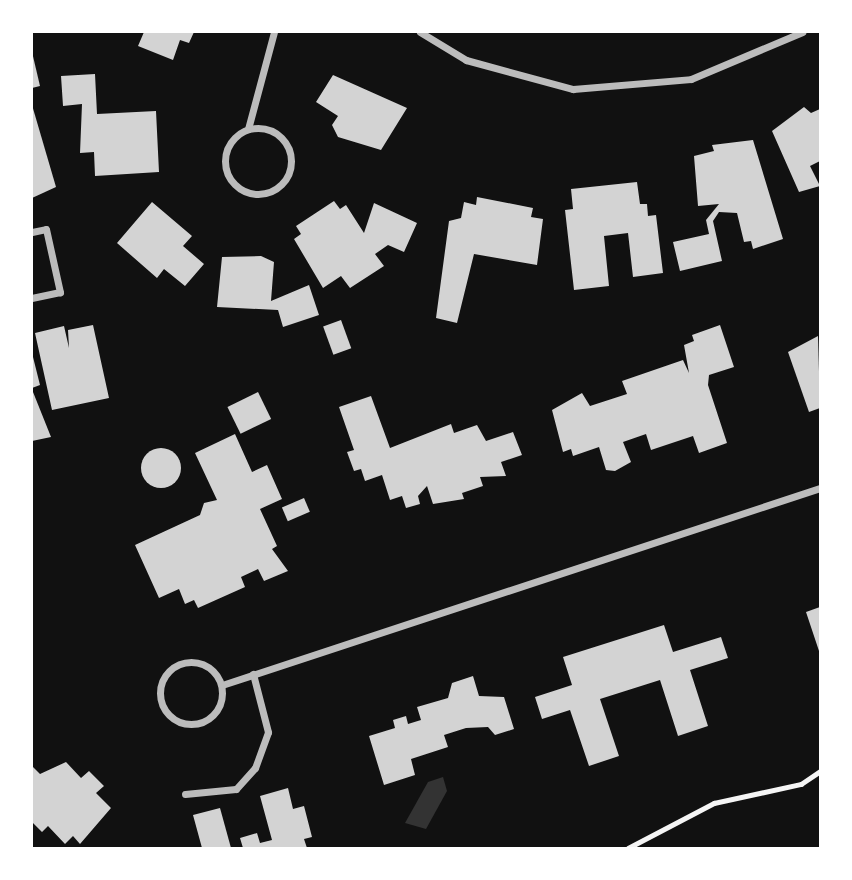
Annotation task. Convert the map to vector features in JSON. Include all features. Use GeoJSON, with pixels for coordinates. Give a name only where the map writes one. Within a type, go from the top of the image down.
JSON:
{"type":"FeatureCollection","features":[{"type":"Feature","properties":{"kind":"street"},"geometry":{"type":"LineString","coordinates":[[248,129],[277,133],[287,144],[288,173],[267,193],[238,188],[229,177],[227,148],[248,129],[274,32]]}},
{"type":"Feature","properties":{"kind":"street"},"geometry":{"type":"LineString","coordinates":[[420,32],[477,64],[573,89],[691,79],[802,32]]}},
{"type":"Feature","properties":{"kind":"street"},"geometry":{"type":"LineString","coordinates":[[32,232],[46,229],[60,292],[32,298]]}},
{"type":"Feature","properties":{"kind":"street"},"geometry":{"type":"LineString","coordinates":[[222,685],[821,488]]}},
{"type":"Feature","properties":{"kind":"street"},"geometry":{"type":"LineString","coordinates":[[183,662],[206,666],[222,685],[218,708],[199,723],[175,720],[161,700],[164,677],[183,662]]}},
{"type":"Feature","properties":{"kind":"street"},"geometry":{"type":"LineString","coordinates":[[185,794],[236,789],[256,768],[268,732],[253,674]]}},
{"type":"Feature","properties":{"kind":"path"},"geometry":{"type":"LineString","coordinates":[[628,849],[714,803],[801,784],[821,771]]}},
{"type":"Feature","properties":{"kind":"shaded area"},"geometry":{"type":"Polygon","coordinates":[[[443,777],[447,791],[426,829],[405,823],[428,782],[443,777]]]}},
{"type":"Feature","properties":{"kind":"building"},"geometry":{"type":"Polygon","coordinates":[[[144,32],[194,32],[189,43],[180,40],[173,60],[138,46],[144,32]]]}},
{"type":"Feature","properties":{"kind":"building"},"geometry":{"type":"Polygon","coordinates":[[[32,52],[40,86],[32,88],[32,52]]]}},
{"type":"Feature","properties":{"kind":"building"},"geometry":{"type":"Polygon","coordinates":[[[95,74],[97,114],[156,111],[159,172],[95,176],[94,152],[80,153],[82,104],[63,106],[61,76],[95,74]]]}},
{"type":"Feature","properties":{"kind":"building"},"geometry":{"type":"Polygon","coordinates":[[[333,75],[407,108],[381,150],[338,137],[332,125],[338,116],[316,102],[333,75]]]}},
{"type":"Feature","properties":{"kind":"building"},"geometry":{"type":"Polygon","coordinates":[[[32,105],[56,187],[32,198],[32,105]]]}},
{"type":"Feature","properties":{"kind":"building"},"geometry":{"type":"Polygon","coordinates":[[[804,107],[811,113],[820,109],[820,161],[810,166],[820,186],[799,192],[772,131],[804,107]]]}},
{"type":"Feature","properties":{"kind":"building"},"geometry":{"type":"Polygon","coordinates":[[[753,140],[783,239],[753,249],[751,241],[744,242],[737,213],[719,212],[713,221],[722,261],[680,271],[673,242],[709,234],[706,220],[719,204],[698,206],[694,156],[714,151],[712,145],[753,140]]]}},
{"type":"Feature","properties":{"kind":"building"},"geometry":{"type":"Polygon","coordinates":[[[637,182],[640,204],[647,204],[648,216],[656,215],[663,273],[633,277],[628,233],[604,236],[609,286],[574,290],[565,210],[573,209],[571,189],[637,182]]]}},
{"type":"Feature","properties":{"kind":"building"},"geometry":{"type":"Polygon","coordinates":[[[477,197],[533,208],[531,217],[543,219],[537,265],[474,254],[457,323],[436,318],[449,221],[461,218],[464,202],[476,205],[477,197]]]}},
{"type":"Feature","properties":{"kind":"building"},"geometry":{"type":"Polygon","coordinates":[[[334,201],[340,209],[346,205],[364,233],[374,203],[417,223],[404,252],[388,245],[375,254],[384,266],[350,288],[341,276],[323,288],[294,239],[301,234],[296,226],[334,201]]]}},
{"type":"Feature","properties":{"kind":"building"},"geometry":{"type":"Polygon","coordinates":[[[152,202],[192,236],[183,246],[204,264],[185,286],[164,269],[157,278],[117,243],[152,202]]]}},
{"type":"Feature","properties":{"kind":"building"},"geometry":{"type":"Polygon","coordinates":[[[261,256],[274,262],[271,301],[309,285],[319,315],[283,327],[278,310],[217,307],[222,257],[261,256]]]}},
{"type":"Feature","properties":{"kind":"building"},"geometry":{"type":"Polygon","coordinates":[[[341,320],[351,348],[333,355],[323,326],[341,320]]]}},
{"type":"Feature","properties":{"kind":"building"},"geometry":{"type":"Polygon","coordinates":[[[93,325],[109,398],[52,410],[35,333],[64,326],[69,348],[68,330],[93,325]]]}},
{"type":"Feature","properties":{"kind":"building"},"geometry":{"type":"Polygon","coordinates":[[[720,325],[734,367],[709,375],[708,385],[727,443],[699,453],[693,436],[651,450],[646,434],[623,442],[631,462],[615,471],[606,470],[599,447],[573,456],[571,449],[563,452],[552,410],[582,393],[590,406],[627,394],[622,381],[683,360],[689,373],[684,345],[694,341],[692,335],[720,325]]]}},
{"type":"Feature","properties":{"kind":"building"},"geometry":{"type":"Polygon","coordinates":[[[818,336],[820,408],[809,412],[788,352],[818,336]]]}},
{"type":"Feature","properties":{"kind":"building"},"geometry":{"type":"Polygon","coordinates":[[[32,353],[40,385],[32,388],[32,353]]]}},
{"type":"Feature","properties":{"kind":"building"},"geometry":{"type":"Polygon","coordinates":[[[32,392],[51,437],[32,441],[32,392]]]}},
{"type":"Feature","properties":{"kind":"building"},"geometry":{"type":"Polygon","coordinates":[[[258,392],[271,419],[241,434],[227,407],[258,392]]]}},
{"type":"Feature","properties":{"kind":"building"},"geometry":{"type":"Polygon","coordinates":[[[371,396],[390,448],[451,424],[454,433],[477,425],[486,441],[513,432],[522,455],[501,462],[506,476],[480,477],[483,486],[462,493],[464,499],[433,504],[427,486],[418,496],[420,504],[406,508],[402,496],[390,500],[382,475],[365,481],[361,469],[354,471],[347,452],[354,450],[339,407],[371,396]]]}},
{"type":"Feature","properties":{"kind":"building"},"geometry":{"type":"Polygon","coordinates":[[[235,434],[252,472],[267,465],[282,499],[260,509],[277,546],[272,549],[288,571],[264,581],[258,569],[241,577],[245,587],[198,608],[194,600],[185,604],[179,589],[159,598],[135,545],[200,515],[204,503],[217,500],[195,453],[235,434]]]}},
{"type":"Feature","properties":{"kind":"building"},"geometry":{"type":"Polygon","coordinates":[[[161,448],[169,449],[175,454],[180,460],[180,476],[175,482],[169,487],[161,488],[153,487],[147,482],[142,476],[141,468],[142,460],[147,454],[153,449],[161,448]]]}},
{"type":"Feature","properties":{"kind":"building"},"geometry":{"type":"Polygon","coordinates":[[[304,498],[310,512],[288,521],[282,507],[304,498]]]}},
{"type":"Feature","properties":{"kind":"building"},"geometry":{"type":"Polygon","coordinates":[[[820,607],[820,654],[806,612],[820,607]]]}},
{"type":"Feature","properties":{"kind":"building"},"geometry":{"type":"Polygon","coordinates":[[[664,625],[673,652],[721,637],[728,658],[690,670],[708,726],[678,736],[660,680],[600,699],[619,756],[589,766],[570,710],[542,719],[535,697],[572,685],[563,657],[664,625]]]}},
{"type":"Feature","properties":{"kind":"building"},"geometry":{"type":"Polygon","coordinates":[[[473,676],[479,696],[504,697],[514,729],[495,735],[488,727],[466,728],[444,735],[448,747],[411,759],[415,775],[384,785],[369,736],[395,728],[393,720],[406,716],[408,724],[421,720],[417,707],[448,698],[452,683],[473,676]]]}},
{"type":"Feature","properties":{"kind":"building"},"geometry":{"type":"Polygon","coordinates":[[[66,762],[81,778],[89,771],[104,786],[96,793],[111,808],[80,844],[73,836],[65,844],[48,826],[42,832],[32,822],[32,766],[40,774],[66,762]]]}},
{"type":"Feature","properties":{"kind":"building"},"geometry":{"type":"Polygon","coordinates":[[[288,788],[293,809],[304,806],[312,837],[304,839],[307,848],[243,848],[240,838],[257,833],[260,843],[272,840],[260,796],[288,788]]]}},
{"type":"Feature","properties":{"kind":"building"},"geometry":{"type":"Polygon","coordinates":[[[220,808],[231,848],[202,848],[193,815],[220,808]]]}}]}
